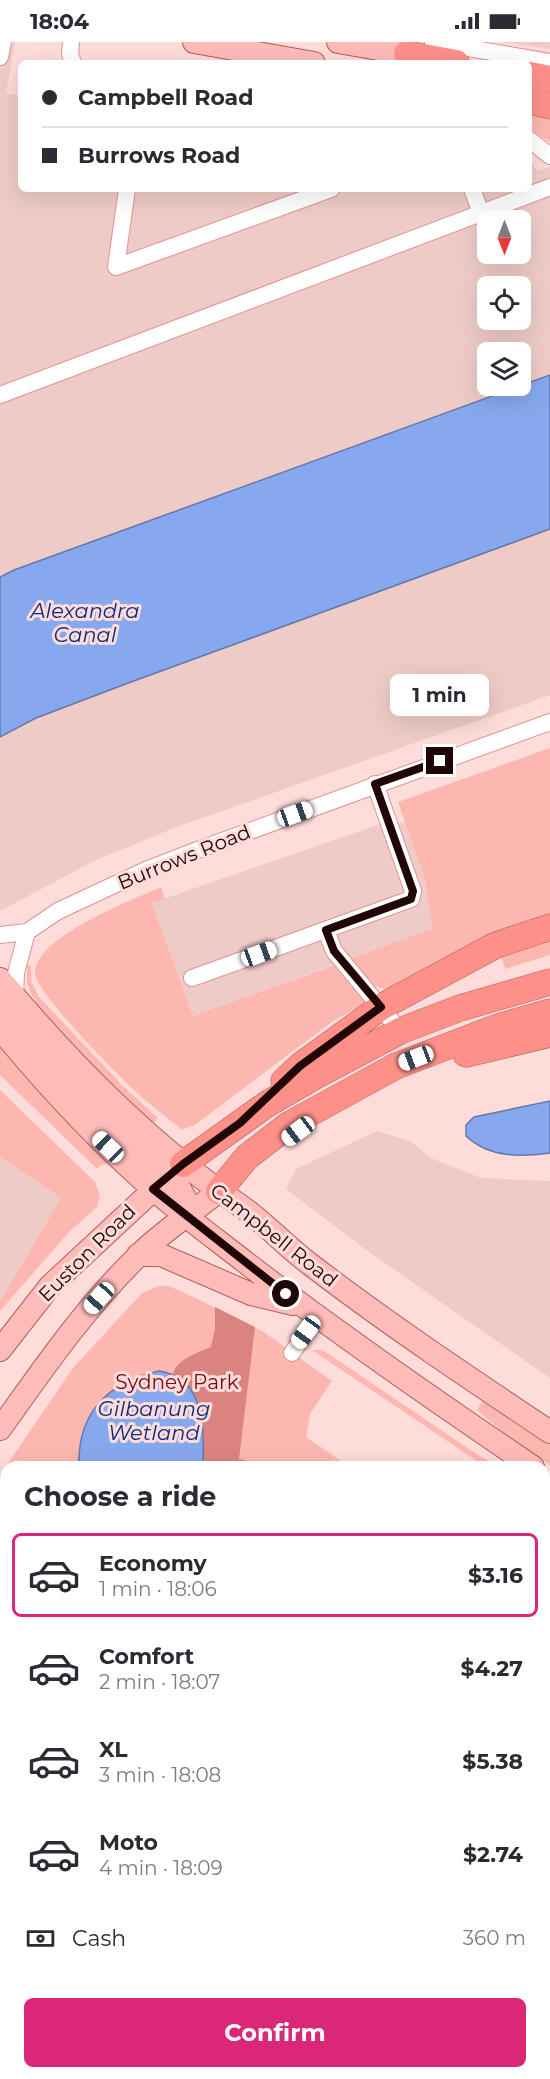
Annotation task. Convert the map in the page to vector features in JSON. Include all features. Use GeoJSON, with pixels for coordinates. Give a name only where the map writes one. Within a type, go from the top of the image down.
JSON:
{"type":"FeatureCollection","features":[{"type":"Feature","properties":{"kind":"highway"},"geometry":{"type":"LineString","coordinates":[[407,54],[440,60]]}},
{"type":"Feature","properties":{"kind":"highway"},"geometry":{"type":"LineString","coordinates":[[532,75],[550,79]]}},
{"type":"Feature","properties":{"kind":"highway"},"geometry":{"type":"LineString","coordinates":[[532,102],[550,106]]}},
{"type":"Feature","properties":{"kind":"highway"},"geometry":{"type":"LineString","coordinates":[[240,1123],[300,1066],[381,1007],[496,945],[550,927]]}},
{"type":"Feature","properties":{"kind":"highway"},"geometry":{"type":"LineString","coordinates":[[168,1177],[240,1123],[317,1075],[400,1031],[460,1008],[550,982]]}},
{"type":"Feature","properties":{"kind":"highway"},"geometry":{"type":"LineString","coordinates":[[219,1191],[247,1157],[290,1124],[396,1066],[498,1027],[550,1012]]}},
{"type":"Feature","properties":{"kind":"highway"},"geometry":{"type":"LineString","coordinates":[[219,1191],[298,1131],[408,1072],[477,1051],[550,1034]]}},
{"type":"Feature","properties":{"kind":"main road"},"geometry":{"type":"LineString","coordinates":[[194,42],[297,60]]}},
{"type":"Feature","properties":{"kind":"main road"},"geometry":{"type":"LineString","coordinates":[[338,42],[407,54]]}},
{"type":"Feature","properties":{"kind":"main road","name":"Campbell Road"},"geometry":{"type":"LineString","coordinates":[[0,979],[7,1000],[113,1101],[168,1177],[187,1217],[310,1312],[524,1461]]}},
{"type":"Feature","properties":{"kind":"main road","name":"Campbell Road"},"geometry":{"type":"LineString","coordinates":[[0,1029],[35,1072],[81,1120],[168,1177],[219,1191],[247,1210],[288,1246],[427,1350],[550,1432]]}},
{"type":"Feature","properties":{"kind":"main road","name":"Euston Road"},"geometry":{"type":"LineString","coordinates":[[0,1350],[50,1286],[168,1177]]}},
{"type":"Feature","properties":{"kind":"main road","name":"Euston Road"},"geometry":{"type":"LineString","coordinates":[[0,1430],[85,1313],[138,1256],[167,1230],[219,1191]]}},
{"type":"Feature","properties":{"kind":"main road"},"geometry":{"type":"LineString","coordinates":[[138,1256],[161,1256],[251,1294],[310,1312]]}},
{"type":"Feature","properties":{"kind":"street"},"geometry":{"type":"LineString","coordinates":[[0,57],[3,42]]}},
{"type":"Feature","properties":{"kind":"street"},"geometry":{"type":"LineString","coordinates":[[71,42],[72,60]]}},
{"type":"Feature","properties":{"kind":"street"},"geometry":{"type":"LineString","coordinates":[[433,42],[550,62]]}},
{"type":"Feature","properties":{"kind":"street"},"geometry":{"type":"LineString","coordinates":[[532,142],[550,156]]}},
{"type":"Feature","properties":{"kind":"street"},"geometry":{"type":"LineString","coordinates":[[489,210],[550,188]]}},
{"type":"Feature","properties":{"kind":"street"},"geometry":{"type":"LineString","coordinates":[[127,192],[116,267],[322,192]]}},
{"type":"Feature","properties":{"kind":"street"},"geometry":{"type":"LineString","coordinates":[[473,192],[480,210]]}},
{"type":"Feature","properties":{"kind":"street"},"geometry":{"type":"LineString","coordinates":[[0,395],[477,215]]}},
{"type":"Feature","properties":{"kind":"street","name":"Burrows Road"},"geometry":{"type":"LineString","coordinates":[[0,935],[27,932],[58,911],[146,870],[375,784],[550,722]]}},
{"type":"Feature","properties":{"kind":"street"},"geometry":{"type":"LineString","coordinates":[[192,978],[408,901],[413,891],[375,784]]}},
{"type":"Feature","properties":{"kind":"street"},"geometry":{"type":"LineString","coordinates":[[326,930],[334,951],[400,1031]]}},
{"type":"Feature","properties":{"kind":"street"},"geometry":{"type":"LineString","coordinates":[[7,1000],[27,932]]}},
{"type":"Feature","properties":{"kind":"street"},"geometry":{"type":"LineString","coordinates":[[292,1353],[310,1312]]}},
{"type":"Feature","properties":{"kind":"shaded area"},"geometry":{"type":"Polygon","coordinates":[[[0,42],[15,42],[6,93],[18,95],[18,192],[532,192],[532,164],[537,171],[550,167],[550,375],[531,382],[531,342],[477,342],[477,396],[492,396],[0,577],[0,42]]]}},
{"type":"Feature","properties":{"kind":"shaded area"},"geometry":{"type":"Polygon","coordinates":[[[502,42],[550,42],[550,49],[502,42]]]}},
{"type":"Feature","properties":{"kind":"shaded area"},"geometry":{"type":"Polygon","coordinates":[[[550,529],[550,695],[174,828],[96,860],[0,911],[0,737],[36,718],[131,682],[550,529]]]}},
{"type":"Feature","properties":{"kind":"shaded area"},"geometry":{"type":"Polygon","coordinates":[[[405,821],[425,879],[432,929],[193,1016],[152,903],[380,824],[382,829],[405,821]]]}},
{"type":"Feature","properties":{"kind":"shaded area"},"geometry":{"type":"Polygon","coordinates":[[[377,1131],[410,1141],[431,1158],[481,1178],[550,1181],[550,1378],[369,1252],[286,1189],[296,1169],[377,1131]]]}},
{"type":"Feature","properties":{"kind":"shaded area"},"geometry":{"type":"Polygon","coordinates":[[[0,1157],[61,1198],[0,1301],[0,1157]]]}},
{"type":"Feature","properties":{"kind":"shaded area"},"geometry":{"type":"Polygon","coordinates":[[[215,1307],[255,1327],[239,1459],[248,1461],[203,1461],[204,1434],[173,1373],[184,1360],[211,1347],[215,1329],[215,1307]]]}},
{"type":"Feature","properties":{"kind":"green space"},"geometry":{"type":"Polygon","coordinates":[[[532,114],[550,118],[550,142],[532,130],[532,114]]]}},
{"type":"Feature","properties":{"kind":"green space"},"geometry":{"type":"Polygon","coordinates":[[[550,748],[550,914],[508,928],[389,989],[371,983],[349,959],[432,929],[425,879],[398,802],[550,748]]]}},
{"type":"Feature","properties":{"kind":"green space"},"geometry":{"type":"Polygon","coordinates":[[[161,887],[165,899],[152,903],[193,1016],[335,965],[364,997],[364,1002],[360,1006],[333,1021],[195,1125],[180,1130],[134,1090],[77,1032],[47,996],[35,972],[40,959],[51,945],[68,933],[109,910],[161,887]]]}},
{"type":"Feature","properties":{"kind":"green space"},"geometry":{"type":"Polygon","coordinates":[[[550,937],[550,955],[505,969],[500,953],[550,937]]]}},
{"type":"Feature","properties":{"kind":"green space"},"geometry":{"type":"Polygon","coordinates":[[[27,964],[31,966],[31,981],[39,997],[124,1087],[158,1118],[153,1124],[135,1109],[45,1016],[31,994],[27,982],[27,964]]]}},
{"type":"Feature","properties":{"kind":"green space"},"geometry":{"type":"Polygon","coordinates":[[[0,1044],[102,1154],[107,1164],[97,1169],[0,1075],[0,1044]]]}},
{"type":"Feature","properties":{"kind":"green space"},"geometry":{"type":"Polygon","coordinates":[[[0,1090],[95,1182],[100,1196],[97,1207],[69,1232],[0,1311],[0,1301],[61,1198],[0,1157],[0,1090]]]}},
{"type":"Feature","properties":{"kind":"green space","name":"Sydney Park"},"geometry":{"type":"Polygon","coordinates":[[[159,1286],[168,1286],[183,1292],[264,1332],[332,1381],[310,1414],[306,1437],[341,1461],[10,1461],[73,1368],[142,1293],[159,1286]]]}},
{"type":"Feature","properties":{"kind":"green space"},"geometry":{"type":"Polygon","coordinates":[[[312,1350],[327,1353],[489,1461],[477,1461],[312,1350]]]}},
{"type":"Feature","properties":{"kind":"green space"},"geometry":{"type":"Polygon","coordinates":[[[483,1401],[550,1445],[550,1461],[544,1461],[506,1435],[477,1410],[483,1401]]]}},
{"type":"Feature","properties":{"kind":"water","name":"Alexandra Canal"},"geometry":{"type":"Polygon","coordinates":[[[550,375],[550,529],[131,682],[36,718],[0,737],[0,577],[492,396],[531,396],[531,382],[550,375]]]}},
{"type":"Feature","properties":{"kind":"water"},"geometry":{"type":"Polygon","coordinates":[[[550,1101],[550,1153],[516,1155],[495,1152],[466,1136],[466,1125],[474,1117],[550,1101]]]}},
{"type":"Feature","properties":{"kind":"water","name":"Gilbanung Wetland"},"geometry":{"type":"Polygon","coordinates":[[[159,1371],[174,1376],[186,1384],[199,1408],[202,1422],[203,1461],[79,1461],[83,1431],[99,1403],[125,1383],[159,1371]]]}},
{"type":"Feature","properties":{"kind":"route"},"geometry":{"type":"LineString","coordinates":[[286,1294],[153,1189],[240,1123],[300,1066],[381,1007],[334,951],[326,930],[411,899],[413,891],[375,784],[440,761]]}}]}
